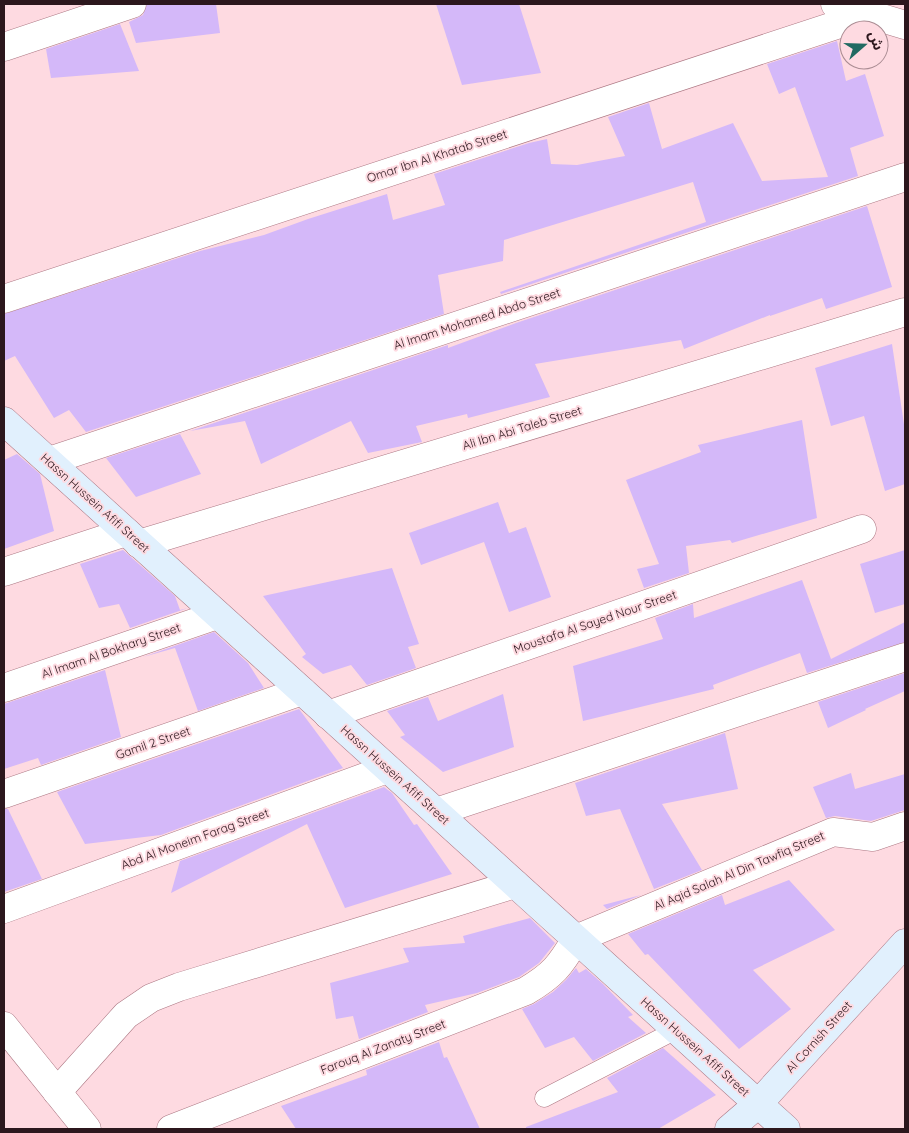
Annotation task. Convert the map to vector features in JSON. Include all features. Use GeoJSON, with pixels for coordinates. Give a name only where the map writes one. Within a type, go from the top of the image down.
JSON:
{"type":"FeatureCollection","features":[{"type":"Feature","properties":{"kind":"street"},"geometry":{"type":"LineString","coordinates":[[4,46],[132,4]]}},
{"type":"Feature","properties":{"kind":"street"},"geometry":{"type":"LineString","coordinates":[[835,4],[905,25]]}},
{"type":"Feature","properties":{"kind":"street","name":"Omar Ibn Al Khatab Street"},"geometry":{"type":"LineString","coordinates":[[4,299],[870,14]]}},
{"type":"Feature","properties":{"kind":"street","name":"Al Imam Mohamed Abdo Street"},"geometry":{"type":"LineString","coordinates":[[49,461],[905,177]]}},
{"type":"Feature","properties":{"kind":"street","name":"Ali Ibn Abi Taleb Street"},"geometry":{"type":"LineString","coordinates":[[4,572],[133,538],[905,312]]}},
{"type":"Feature","properties":{"kind":"street","name":"Hassn Hussein Afifi Street"},"geometry":{"type":"LineString","coordinates":[[4,421],[786,1129]]}},
{"type":"Feature","properties":{"kind":"street","name":"Moustafa Al Sayed Nour Street"},"geometry":{"type":"LineString","coordinates":[[328,715],[862,529]]}},
{"type":"Feature","properties":{"kind":"street","name":"Al Imam Al Bokhary Street"},"geometry":{"type":"LineString","coordinates":[[4,688],[218,615]]}},
{"type":"Feature","properties":{"kind":"street"},"geometry":{"type":"LineString","coordinates":[[436,812],[905,658]]}},
{"type":"Feature","properties":{"kind":"street","name":"Gamil 2 Street"},"geometry":{"type":"LineString","coordinates":[[4,794],[302,691]]}},
{"type":"Feature","properties":{"kind":"street","name":"Abd Al Moneim Farag Street"},"geometry":{"type":"LineString","coordinates":[[4,909],[387,768]]}},
{"type":"Feature","properties":{"kind":"street","name":"Al Aqid Salah Al Din Tawfiq Street"},"geometry":{"type":"LineString","coordinates":[[576,939],[833,832],[873,837],[905,826]]}},
{"type":"Feature","properties":{"kind":"street"},"geometry":{"type":"LineString","coordinates":[[57,1092],[126,1015],[151,998],[179,987],[515,884]]}},
{"type":"Feature","properties":{"kind":"street","name":"Farouq Al Zanaty Street"},"geometry":{"type":"LineString","coordinates":[[171,1129],[526,991],[546,978],[563,961],[576,939]]}},
{"type":"Feature","properties":{"kind":"street","name":"Al Cornish Street"},"geometry":{"type":"LineString","coordinates":[[729,1129],[758,1104],[905,942]]}},
{"type":"Feature","properties":{"kind":"street"},"geometry":{"type":"LineString","coordinates":[[4,1026],[88,1129]]}},
{"type":"Feature","properties":{"kind":"lane"},"geometry":{"type":"LineString","coordinates":[[544,1098],[676,1030]]}},
{"type":"Feature","properties":{"kind":"building"},"geometry":{"type":"Polygon","coordinates":[[[147,4],[216,4],[220,33],[136,43],[129,22],[143,15],[147,4]]]}},
{"type":"Feature","properties":{"kind":"building"},"geometry":{"type":"Polygon","coordinates":[[[436,4],[519,4],[541,73],[462,85],[436,4]]]}},
{"type":"Feature","properties":{"kind":"building"},"geometry":{"type":"Polygon","coordinates":[[[120,24],[139,71],[51,78],[46,49],[120,24]]]}},
{"type":"Feature","properties":{"kind":"building"},"geometry":{"type":"Polygon","coordinates":[[[837,41],[839,70],[844,70],[846,81],[865,74],[884,136],[850,148],[858,176],[501,294],[500,292],[706,222],[693,182],[504,240],[503,261],[438,275],[444,314],[86,432],[69,410],[54,418],[15,356],[4,361],[4,314],[200,251],[264,235],[387,194],[393,220],[445,205],[434,174],[529,143],[547,139],[551,164],[577,165],[625,156],[608,117],[649,103],[662,149],[733,123],[762,181],[828,177],[795,87],[779,94],[767,64],[837,41]]]}},
{"type":"Feature","properties":{"kind":"building"},"geometry":{"type":"Polygon","coordinates":[[[867,206],[892,287],[826,309],[822,298],[770,315],[684,349],[681,340],[535,364],[550,397],[468,418],[467,414],[416,426],[422,442],[368,453],[351,421],[261,464],[245,421],[190,431],[448,345],[448,348],[516,323],[867,206]]]}},
{"type":"Feature","properties":{"kind":"building"},"geometry":{"type":"Polygon","coordinates":[[[892,344],[905,431],[905,484],[885,491],[864,416],[831,426],[815,368],[892,344]]]}},
{"type":"Feature","properties":{"kind":"building"},"geometry":{"type":"Polygon","coordinates":[[[802,420],[817,518],[732,543],[730,540],[686,546],[689,573],[644,588],[637,569],[659,564],[626,480],[701,452],[698,445],[802,420]]]}},
{"type":"Feature","properties":{"kind":"building"},"geometry":{"type":"Polygon","coordinates":[[[180,434],[201,474],[136,497],[106,458],[180,434]]]}},
{"type":"Feature","properties":{"kind":"building"},"geometry":{"type":"Polygon","coordinates":[[[17,454],[40,474],[54,531],[4,549],[4,460],[17,454]]]}},
{"type":"Feature","properties":{"kind":"building"},"geometry":{"type":"Polygon","coordinates":[[[498,502],[509,533],[526,527],[551,597],[509,612],[484,542],[421,565],[409,533],[498,502]]]}},
{"type":"Feature","properties":{"kind":"building"},"geometry":{"type":"Polygon","coordinates":[[[123,550],[175,596],[180,610],[188,608],[130,628],[119,604],[99,608],[80,564],[123,550]]]}},
{"type":"Feature","properties":{"kind":"building"},"geometry":{"type":"Polygon","coordinates":[[[905,550],[905,604],[875,613],[860,564],[905,550]]]}},
{"type":"Feature","properties":{"kind":"building"},"geometry":{"type":"Polygon","coordinates":[[[392,568],[419,644],[408,647],[416,668],[367,685],[351,665],[323,674],[302,657],[306,654],[263,596],[392,568]]]}},
{"type":"Feature","properties":{"kind":"building"},"geometry":{"type":"Polygon","coordinates":[[[802,580],[831,659],[905,622],[905,642],[807,673],[800,653],[713,685],[714,689],[583,721],[573,666],[663,639],[655,618],[693,604],[694,618],[802,580]]]}},
{"type":"Feature","properties":{"kind":"building"},"geometry":{"type":"Polygon","coordinates":[[[214,632],[248,663],[264,688],[198,711],[175,648],[143,657],[214,632]]]}},
{"type":"Feature","properties":{"kind":"building"},"geometry":{"type":"Polygon","coordinates":[[[105,670],[121,737],[41,765],[38,758],[4,769],[4,704],[105,670]]]}},
{"type":"Feature","properties":{"kind":"building"},"geometry":{"type":"Polygon","coordinates":[[[905,673],[905,691],[828,728],[818,702],[905,673]]]}},
{"type":"Feature","properties":{"kind":"building"},"geometry":{"type":"Polygon","coordinates":[[[503,694],[514,747],[443,772],[400,737],[405,735],[387,711],[428,697],[438,721],[503,694]]]}},
{"type":"Feature","properties":{"kind":"building"},"geometry":{"type":"Polygon","coordinates":[[[299,709],[343,768],[161,835],[85,844],[57,792],[299,709]]]}},
{"type":"Feature","properties":{"kind":"building"},"geometry":{"type":"Polygon","coordinates":[[[725,733],[738,789],[662,804],[702,870],[654,889],[620,809],[586,816],[575,783],[725,733]]]}},
{"type":"Feature","properties":{"kind":"building"},"geometry":{"type":"Polygon","coordinates":[[[851,773],[855,789],[905,774],[905,810],[871,821],[835,816],[826,818],[813,787],[851,773]]]}},
{"type":"Feature","properties":{"kind":"building"},"geometry":{"type":"Polygon","coordinates":[[[384,787],[392,793],[414,825],[417,824],[452,874],[345,908],[307,824],[171,893],[180,861],[384,787]]]}},
{"type":"Feature","properties":{"kind":"building"},"geometry":{"type":"Polygon","coordinates":[[[4,809],[8,809],[42,879],[4,892],[4,809]]]}},
{"type":"Feature","properties":{"kind":"building"},"geometry":{"type":"Polygon","coordinates":[[[789,880],[835,930],[753,970],[791,1009],[739,1049],[648,954],[645,955],[628,934],[722,895],[725,905],[789,880]]]}},
{"type":"Feature","properties":{"kind":"building"},"geometry":{"type":"Polygon","coordinates":[[[641,895],[607,909],[603,905],[641,895]]]}},
{"type":"Feature","properties":{"kind":"building"},"geometry":{"type":"Polygon","coordinates":[[[530,918],[555,943],[539,963],[519,977],[477,993],[425,1005],[428,1012],[359,1039],[353,1016],[336,1019],[330,983],[409,962],[403,948],[465,943],[463,936],[530,918]]]}},
{"type":"Feature","properties":{"kind":"building"},"geometry":{"type":"Polygon","coordinates":[[[576,968],[579,973],[586,969],[603,984],[633,1015],[628,1017],[646,1033],[593,1061],[574,1037],[545,1048],[522,1009],[553,992],[576,968]]]}},
{"type":"Feature","properties":{"kind":"building"},"geometry":{"type":"Polygon","coordinates":[[[439,1042],[444,1058],[447,1057],[480,1129],[296,1129],[281,1106],[367,1075],[366,1070],[439,1042]]]}},
{"type":"Feature","properties":{"kind":"building"},"geometry":{"type":"Polygon","coordinates":[[[663,1048],[716,1095],[658,1129],[526,1129],[526,1127],[618,1092],[607,1078],[663,1048]]]}}]}
